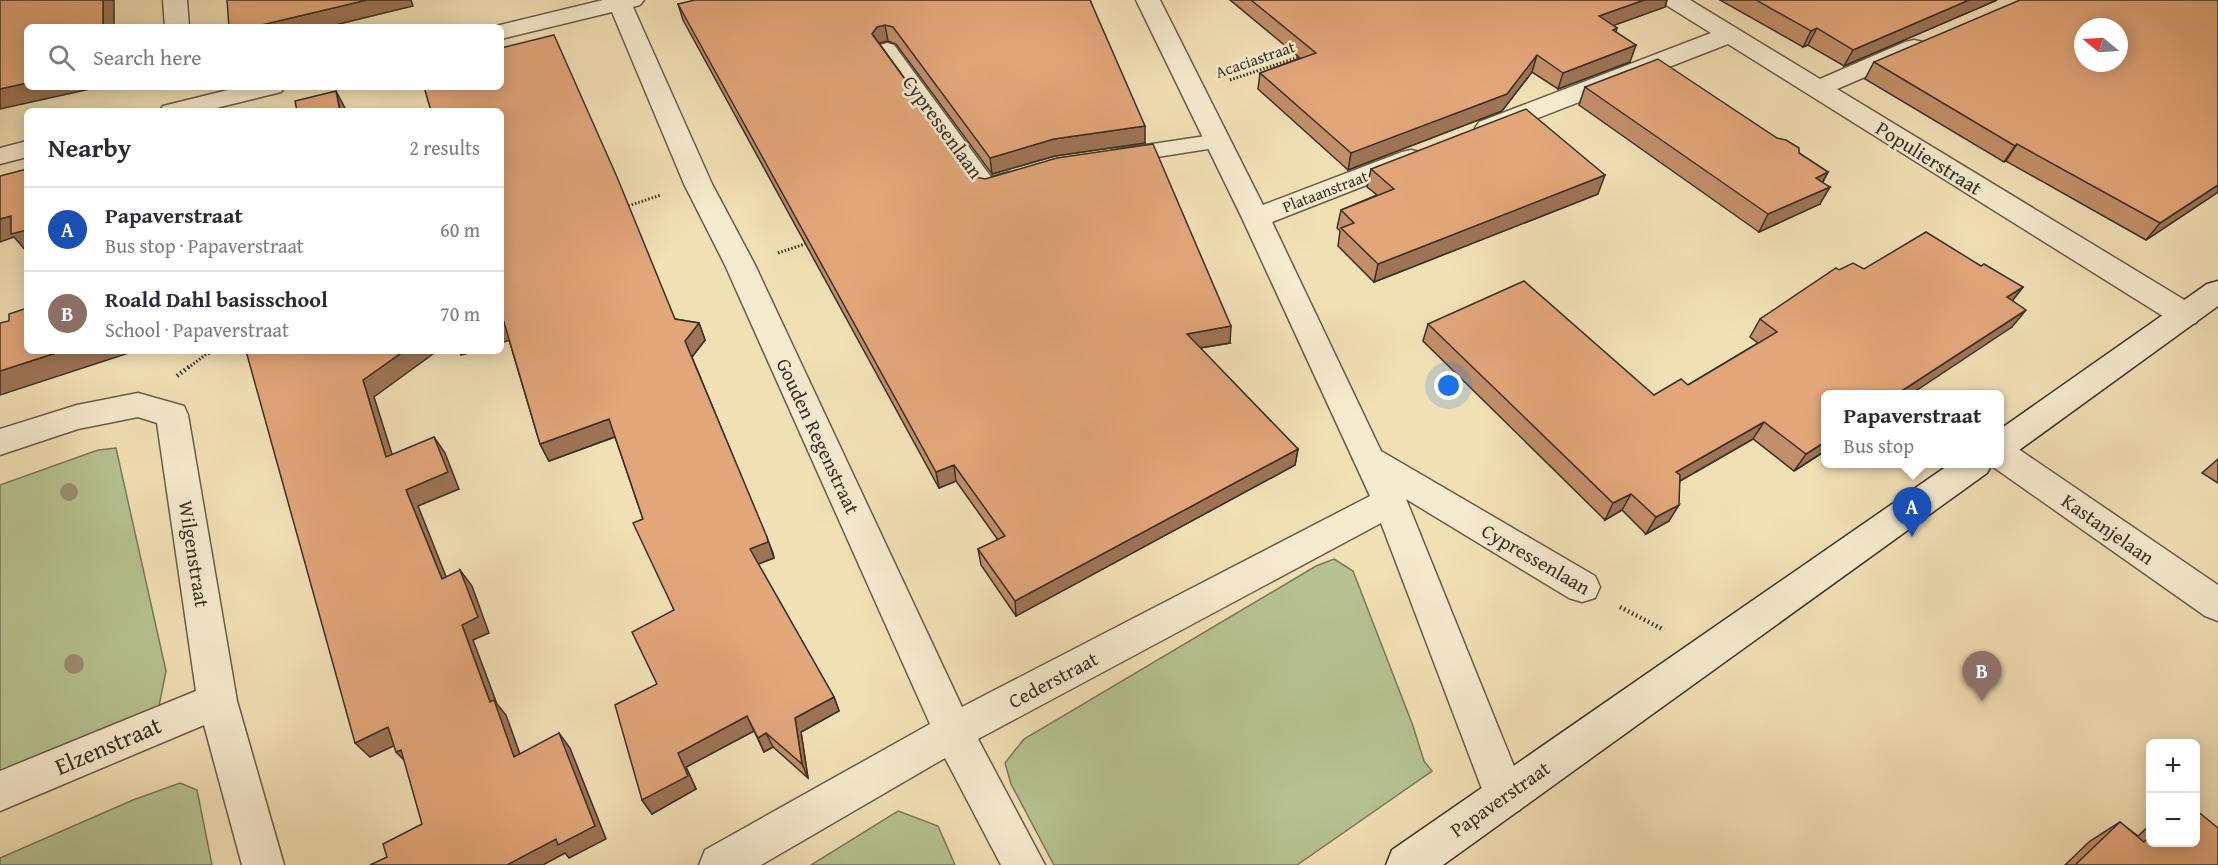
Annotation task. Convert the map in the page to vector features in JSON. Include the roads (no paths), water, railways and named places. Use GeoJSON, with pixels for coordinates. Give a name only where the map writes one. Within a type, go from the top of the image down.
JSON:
{"type":"FeatureCollection","features":[{"type":"Feature","properties":{"kind":"street"},"geometry":{"type":"LineString","coordinates":[[175,0],[177,24]]}},
{"type":"Feature","properties":{"kind":"street"},"geometry":{"type":"LineString","coordinates":[[1148,0],[1219,141],[1368,460],[1390,502],[1505,796]]}},
{"type":"Feature","properties":{"kind":"street","name":"Populierstraat"},"geometry":{"type":"LineString","coordinates":[[1674,0],[2185,315]]}},
{"type":"Feature","properties":{"kind":"street"},"geometry":{"type":"LineString","coordinates":[[504,31],[609,3]]}},
{"type":"Feature","properties":{"kind":"street","name":"Gouden Regenstraat"},"geometry":{"type":"LineString","coordinates":[[609,3],[740,265],[953,732],[1024,865]]}},
{"type":"Feature","properties":{"kind":"street"},"geometry":{"type":"LineString","coordinates":[[1465,137],[1729,35]]}},
{"type":"Feature","properties":{"kind":"street"},"geometry":{"type":"LineString","coordinates":[[1817,89],[1936,38]]}},
{"type":"Feature","properties":{"kind":"street"},"geometry":{"type":"LineString","coordinates":[[178,102],[253,90]]}},
{"type":"Feature","properties":{"kind":"street"},"geometry":{"type":"LineString","coordinates":[[0,156],[24,150]]}},
{"type":"Feature","properties":{"kind":"street","name":"Plataanstraat"},"geometry":{"type":"LineString","coordinates":[[1256,218],[1432,150]]}},
{"type":"Feature","properties":{"kind":"street"},"geometry":{"type":"LineString","coordinates":[[2004,443],[2218,291]]}},
{"type":"Feature","properties":{"kind":"street","name":"Wilgenstraat"},"geometry":{"type":"LineString","coordinates":[[0,442],[77,417],[138,405],[172,415],[217,700],[263,865]]}},
{"type":"Feature","properties":{"kind":"street","name":"Kastanjelaan"},"geometry":{"type":"LineString","coordinates":[[2004,456],[2218,605]]}},
{"type":"Feature","properties":{"kind":"street","name":"Cypressenlaan"},"geometry":{"type":"LineString","coordinates":[[1368,460],[1582,587]]}},
{"type":"Feature","properties":{"kind":"street","name":"Papaverstraat"},"geometry":{"type":"LineString","coordinates":[[1407,865],[1969,468]]}},
{"type":"Feature","properties":{"kind":"street","name":"Cederstraat"},"geometry":{"type":"LineString","coordinates":[[720,865],[953,732],[1390,502]]}},
{"type":"Feature","properties":{"kind":"street","name":"Elzenstraat"},"geometry":{"type":"LineString","coordinates":[[0,791],[217,700]]}},
{"type":"Feature","properties":{"kind":"lane","name":"Cypressenlaan"},"geometry":{"type":"LineString","coordinates":[[887,49],[986,186],[1025,174]]}},
{"type":"Feature","properties":{"kind":"lane"},"geometry":{"type":"LineString","coordinates":[[1102,158],[1219,141]]}},
{"type":"Feature","properties":{"kind":"place","name":"Papaverstraat"},"geometry":{"type":"Point","coordinates":[1912,537]}},
{"type":"Feature","properties":{"kind":"place","name":"Roald Dahl basisschool"},"geometry":{"type":"Point","coordinates":[1982,701]}}]}
